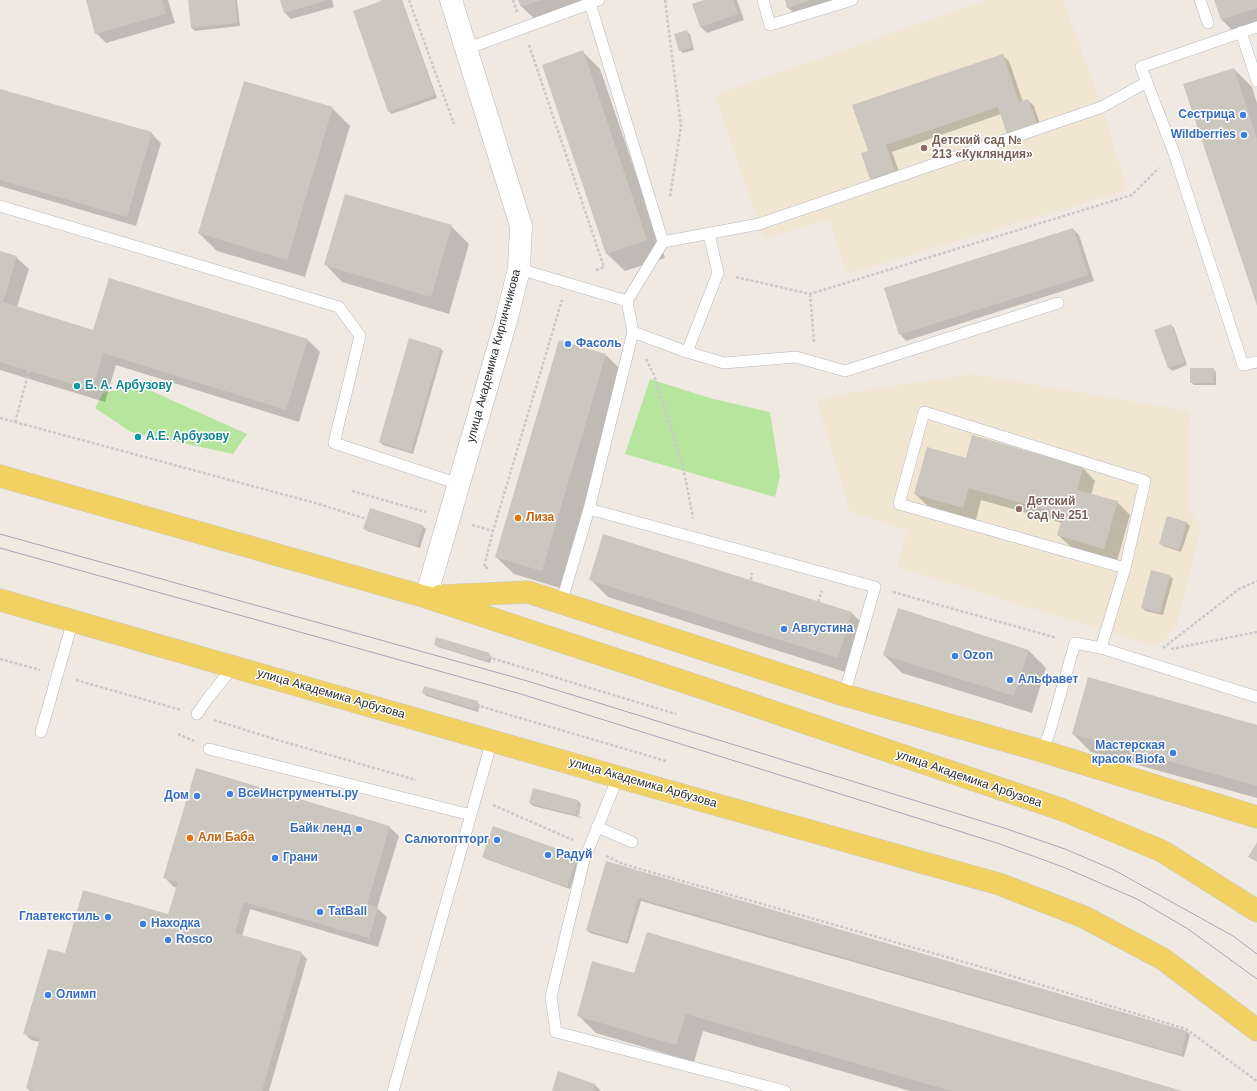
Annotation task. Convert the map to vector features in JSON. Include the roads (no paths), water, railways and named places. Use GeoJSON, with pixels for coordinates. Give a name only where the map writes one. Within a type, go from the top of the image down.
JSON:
{"type":"FeatureCollection","features":[{"type":"Feature","properties":{"kind":"main road","name":"улица Академика Арбузова"},"geometry":{"type":"LineString","coordinates":[[0,476],[426,597],[691,684],[1063,810],[1162,851],[1257,911]]}},
{"type":"Feature","properties":{"kind":"main road"},"geometry":{"type":"LineString","coordinates":[[426,597],[528,592],[844,695],[1042,751],[1257,817]]}},
{"type":"Feature","properties":{"kind":"main road","name":"улица Академика Арбузова"},"geometry":{"type":"LineString","coordinates":[[0,600],[618,777],[999,884],[1084,917],[1163,959],[1257,1030]]}},
{"type":"Feature","properties":{"kind":"street","name":"улица Академика Кирпичникова"},"geometry":{"type":"LineString","coordinates":[[426,597],[506,322],[519,269],[521,226],[451,0]]}},
{"type":"Feature","properties":{"kind":"lane"},"geometry":{"type":"LineString","coordinates":[[762,0],[770,26],[852,0]]}},
{"type":"Feature","properties":{"kind":"lane"},"geometry":{"type":"LineString","coordinates":[[1200,0],[1208,23]]}},
{"type":"Feature","properties":{"kind":"lane"},"geometry":{"type":"LineString","coordinates":[[466,49],[593,1],[662,242],[626,301],[633,332],[589,508],[560,603]]}},
{"type":"Feature","properties":{"kind":"lane"},"geometry":{"type":"LineString","coordinates":[[1257,27],[1141,67],[1174,154],[1243,365],[1257,362]]}},
{"type":"Feature","properties":{"kind":"lane"},"geometry":{"type":"LineString","coordinates":[[1241,32],[1257,81]]}},
{"type":"Feature","properties":{"kind":"lane"},"geometry":{"type":"LineString","coordinates":[[662,242],[759,224],[1094,110],[1147,82]]}},
{"type":"Feature","properties":{"kind":"lane"},"geometry":{"type":"LineString","coordinates":[[0,206],[339,307],[360,336],[334,443],[459,484]]}},
{"type":"Feature","properties":{"kind":"lane"},"geometry":{"type":"LineString","coordinates":[[687,352],[718,273],[709,234]]}},
{"type":"Feature","properties":{"kind":"lane"},"geometry":{"type":"LineString","coordinates":[[519,269],[626,301]]}},
{"type":"Feature","properties":{"kind":"lane"},"geometry":{"type":"LineString","coordinates":[[633,332],[724,364],[796,357],[845,371],[1058,303]]}},
{"type":"Feature","properties":{"kind":"lane"},"geometry":{"type":"LineString","coordinates":[[1101,648],[1125,568],[1145,481],[924,412],[899,504],[1125,568]]}},
{"type":"Feature","properties":{"kind":"lane"},"geometry":{"type":"LineString","coordinates":[[589,508],[875,587],[844,695]]}},
{"type":"Feature","properties":{"kind":"lane"},"geometry":{"type":"LineString","coordinates":[[41,732],[73,620]]}},
{"type":"Feature","properties":{"kind":"lane"},"geometry":{"type":"LineString","coordinates":[[1042,751],[1049,734],[1075,643],[1101,648],[1257,697]]}},
{"type":"Feature","properties":{"kind":"lane"},"geometry":{"type":"LineString","coordinates":[[197,714],[234,666]]}},
{"type":"Feature","properties":{"kind":"lane"},"geometry":{"type":"LineString","coordinates":[[393,1091],[460,860],[475,797],[492,740]]}},
{"type":"Feature","properties":{"kind":"lane"},"geometry":{"type":"LineString","coordinates":[[209,749],[471,815]]}},
{"type":"Feature","properties":{"kind":"lane"},"geometry":{"type":"LineString","coordinates":[[618,777],[584,860],[551,997],[556,1032],[785,1091]]}},
{"type":"Feature","properties":{"kind":"lane"},"geometry":{"type":"LineString","coordinates":[[597,827],[632,842]]}},
{"type":"Feature","properties":{"kind":"tram line"},"geometry":{"type":"LineString","coordinates":[[0,534],[524,680],[1004,828],[1065,849],[1114,870],[1233,936],[1257,954]]}},
{"type":"Feature","properties":{"kind":"tram line"},"geometry":{"type":"LineString","coordinates":[[0,548],[521,694],[1000,844],[1063,867],[1137,899],[1188,929],[1257,979]]}},
{"type":"Feature","properties":{"kind":"place","name":"Сестрица"},"geometry":{"type":"Point","coordinates":[1243,115]}},
{"type":"Feature","properties":{"kind":"place","name":"Wildberries"},"geometry":{"type":"Point","coordinates":[1244,135]}},
{"type":"Feature","properties":{"kind":"place","name":"Детский сад № 213 «Кукляндия»"},"geometry":{"type":"Point","coordinates":[924,148]}},
{"type":"Feature","properties":{"kind":"place","name":"Фасоль"},"geometry":{"type":"Point","coordinates":[568,344]}},
{"type":"Feature","properties":{"kind":"place","name":"Б. А. Арбузову"},"geometry":{"type":"Point","coordinates":[77,386]}},
{"type":"Feature","properties":{"kind":"place","name":"А.Е. Арбузову"},"geometry":{"type":"Point","coordinates":[138,437]}},
{"type":"Feature","properties":{"kind":"place","name":"Детский сад № 251"},"geometry":{"type":"Point","coordinates":[1019,509]}},
{"type":"Feature","properties":{"kind":"place","name":"Лиза"},"geometry":{"type":"Point","coordinates":[518,518]}},
{"type":"Feature","properties":{"kind":"place","name":"Августина"},"geometry":{"type":"Point","coordinates":[784,629]}},
{"type":"Feature","properties":{"kind":"place","name":"Ozon"},"geometry":{"type":"Point","coordinates":[955,656]}},
{"type":"Feature","properties":{"kind":"place","name":"Альфавет"},"geometry":{"type":"Point","coordinates":[1010,680]}},
{"type":"Feature","properties":{"kind":"place","name":"Мастерская красок Biofa"},"geometry":{"type":"Point","coordinates":[1173,753]}},
{"type":"Feature","properties":{"kind":"place","name":"ВсеИнструменты.ру"},"geometry":{"type":"Point","coordinates":[230,794]}},
{"type":"Feature","properties":{"kind":"place","name":"Дом"},"geometry":{"type":"Point","coordinates":[197,796]}},
{"type":"Feature","properties":{"kind":"place","name":"Байк ленд"},"geometry":{"type":"Point","coordinates":[359,829]}},
{"type":"Feature","properties":{"kind":"place","name":"Али Баба"},"geometry":{"type":"Point","coordinates":[190,838]}},
{"type":"Feature","properties":{"kind":"place","name":"Салютоптторг"},"geometry":{"type":"Point","coordinates":[497,840]}},
{"type":"Feature","properties":{"kind":"place","name":"Радуй"},"geometry":{"type":"Point","coordinates":[548,855]}},
{"type":"Feature","properties":{"kind":"place","name":"Грани"},"geometry":{"type":"Point","coordinates":[275,858]}},
{"type":"Feature","properties":{"kind":"place","name":"TatBall"},"geometry":{"type":"Point","coordinates":[320,912]}},
{"type":"Feature","properties":{"kind":"place","name":"Главтекстиль"},"geometry":{"type":"Point","coordinates":[108,917]}},
{"type":"Feature","properties":{"kind":"place","name":"Находка"},"geometry":{"type":"Point","coordinates":[143,924]}},
{"type":"Feature","properties":{"kind":"place","name":"Rosco"},"geometry":{"type":"Point","coordinates":[168,940]}},
{"type":"Feature","properties":{"kind":"place","name":"Олимп"},"geometry":{"type":"Point","coordinates":[48,995]}}]}
